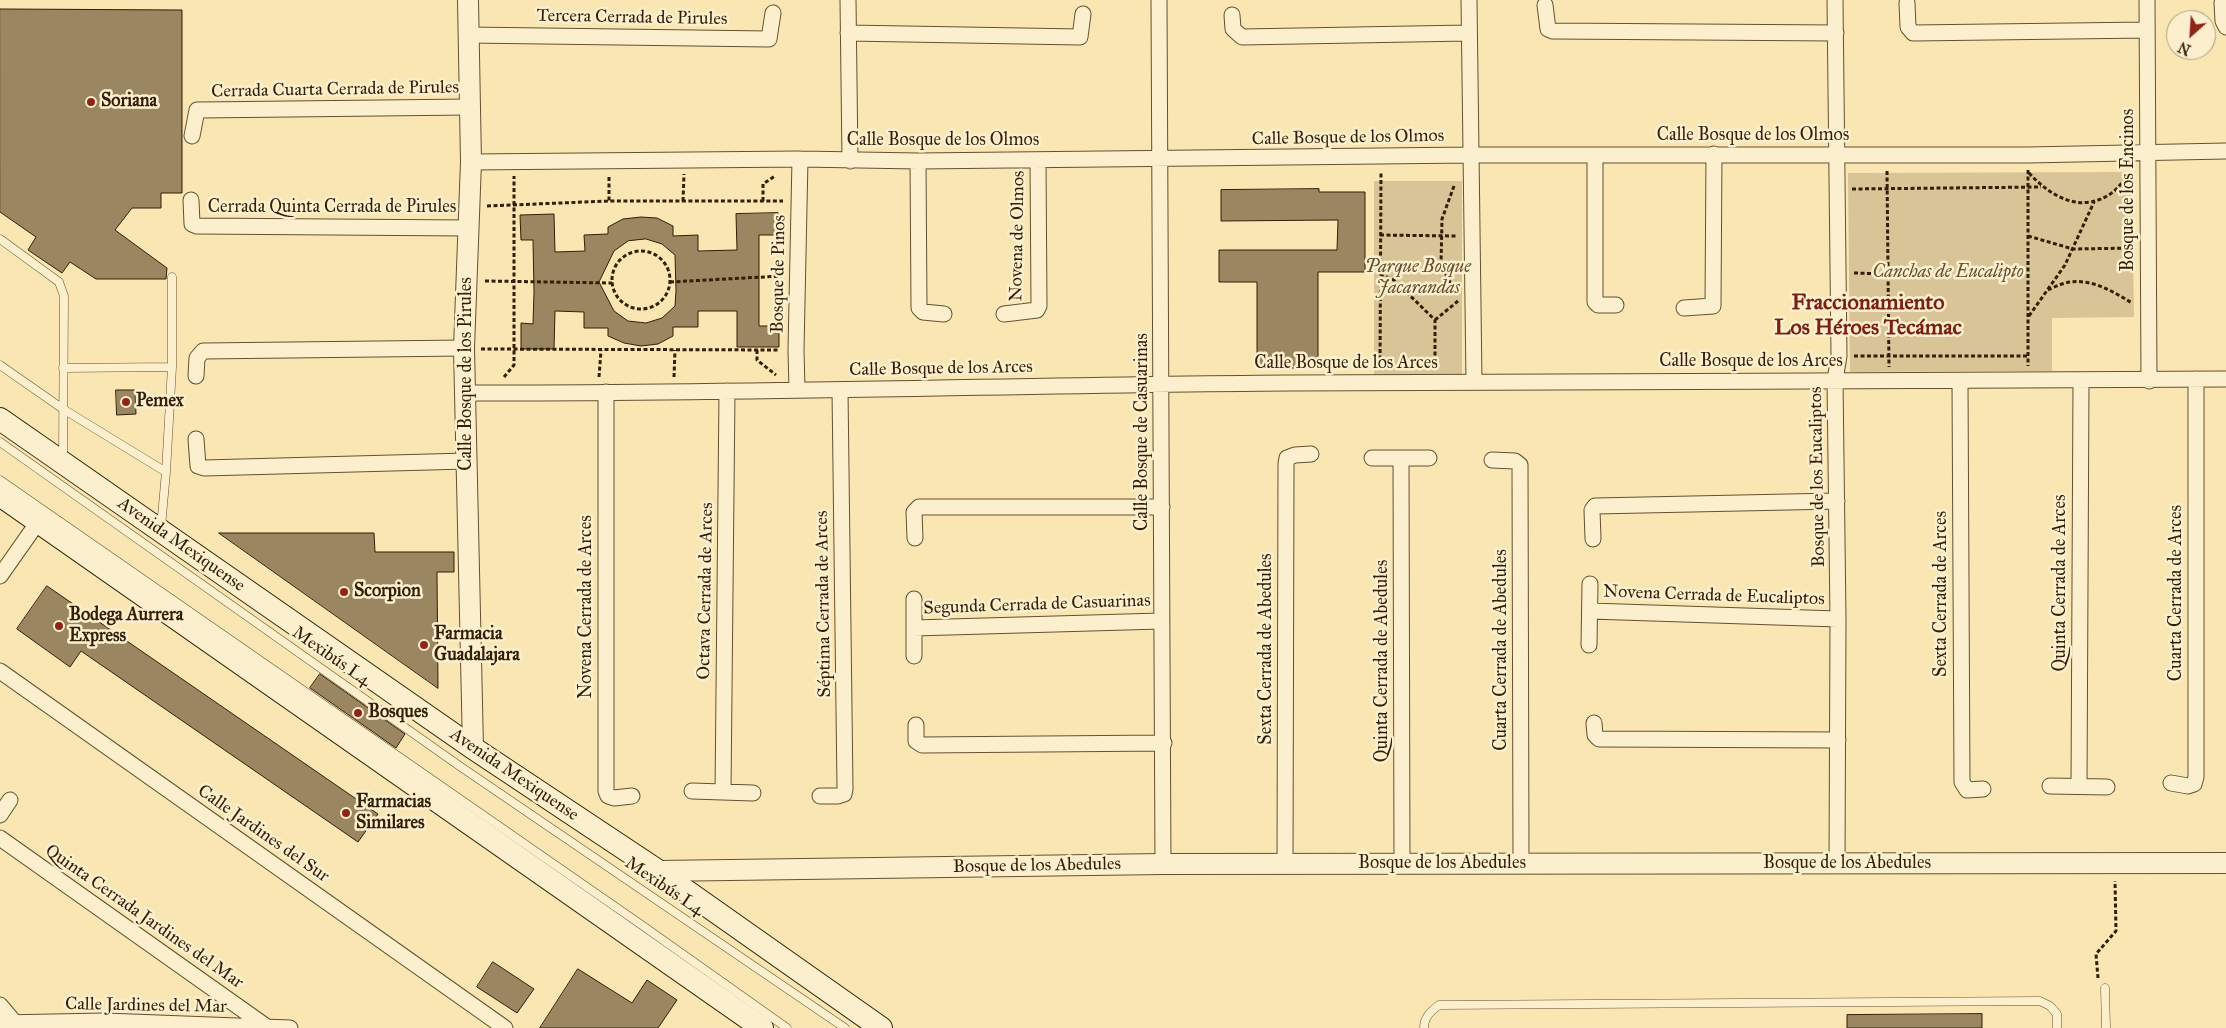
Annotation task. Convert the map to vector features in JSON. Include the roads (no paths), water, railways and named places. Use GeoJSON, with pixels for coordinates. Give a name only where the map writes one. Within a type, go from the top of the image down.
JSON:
{"type":"FeatureCollection","features":[{"type":"Feature","properties":{"kind":"main road","name":"Avenida Mexiquense"},"geometry":{"type":"LineString","coordinates":[[0,419],[473,748],[658,871],[882,1028]]}},
{"type":"Feature","properties":{"kind":"main road"},"geometry":{"type":"LineString","coordinates":[[0,495],[762,1028]]}},
{"type":"Feature","properties":{"kind":"street","name":"Calle Bosque de los Pirules"},"geometry":{"type":"LineString","coordinates":[[468,0],[471,162],[467,228],[464,348],[473,748]]}},
{"type":"Feature","properties":{"kind":"street"},"geometry":{"type":"LineString","coordinates":[[848,0],[850,161]]}},
{"type":"Feature","properties":{"kind":"street","name":"Calle Bosque de Casuarinas"},"geometry":{"type":"LineString","coordinates":[[1159,0],[1162,384],[1161,621],[1164,743],[1163,864]]}},
{"type":"Feature","properties":{"kind":"street"},"geometry":{"type":"LineString","coordinates":[[1469,0],[1474,381]]}},
{"type":"Feature","properties":{"kind":"street","name":"Bosque de los Eucaliptos"},"geometry":{"type":"LineString","coordinates":[[1835,0],[1839,356],[1835,380],[1838,619],[1837,864]]}},
{"type":"Feature","properties":{"kind":"street","name":"Bosque de los Encinos"},"geometry":{"type":"LineString","coordinates":[[2147,0],[2149,380]]}},
{"type":"Feature","properties":{"kind":"street"},"geometry":{"type":"LineString","coordinates":[[1907,2],[1908,27],[1913,33],[2147,30]]}},
{"type":"Feature","properties":{"kind":"street"},"geometry":{"type":"LineString","coordinates":[[2222,2],[2223,21],[2226,27]]}},
{"type":"Feature","properties":{"kind":"street"},"geometry":{"type":"LineString","coordinates":[[1544,5],[1546,24],[1548,29],[1553,31],[1836,33]]}},
{"type":"Feature","properties":{"kind":"street","name":"Tercera Cerrada de Pirules"},"geometry":{"type":"LineString","coordinates":[[468,35],[769,39],[773,12]]}},
{"type":"Feature","properties":{"kind":"street"},"geometry":{"type":"LineString","coordinates":[[848,33],[1080,37],[1083,14]]}},
{"type":"Feature","properties":{"kind":"street"},"geometry":{"type":"LineString","coordinates":[[1232,15],[1233,29],[1242,37],[1468,33]]}},
{"type":"Feature","properties":{"kind":"street","name":"Cerrada Cuarta Cerrada de Pirules"},"geometry":{"type":"LineString","coordinates":[[192,136],[196,110],[469,107]]}},
{"type":"Feature","properties":{"kind":"street","name":"Calle Bosque de los Olmos"},"geometry":{"type":"LineString","coordinates":[[471,162],[800,159],[918,161],[1471,155],[2028,155],[2226,151]]}},
{"type":"Feature","properties":{"kind":"street"},"geometry":{"type":"LineString","coordinates":[[1684,308],[1713,306],[1714,154]]}},
{"type":"Feature","properties":{"kind":"street"},"geometry":{"type":"LineString","coordinates":[[1595,155],[1596,302],[1598,305],[1616,305]]}},
{"type":"Feature","properties":{"kind":"street","name":"Bosque de Pinos"},"geometry":{"type":"LineString","coordinates":[[797,390],[796,350],[800,159]]}},
{"type":"Feature","properties":{"kind":"street","name":"Novena de Olmos"},"geometry":{"type":"LineString","coordinates":[[1004,314],[1031,312],[1037,310],[1039,306],[1038,160]]}},
{"type":"Feature","properties":{"kind":"street"},"geometry":{"type":"LineString","coordinates":[[918,161],[919,308],[923,312],[944,314]]}},
{"type":"Feature","properties":{"kind":"street","name":"Cerrada Quinta Cerrada de Pirules"},"geometry":{"type":"LineString","coordinates":[[191,200],[192,224],[197,226],[467,228]]}},
{"type":"Feature","properties":{"kind":"street"},"geometry":{"type":"LineString","coordinates":[[196,376],[197,358],[203,351],[464,348]]}},
{"type":"Feature","properties":{"kind":"street","name":"Cuarta Cerrada de Arces"},"geometry":{"type":"LineString","coordinates":[[2172,783],[2188,786],[2194,784],[2196,777],[2196,379]]}},
{"type":"Feature","properties":{"kind":"street","name":"Calle Bosque de los Arces"},"geometry":{"type":"LineString","coordinates":[[466,393],[1474,381],[1835,380],[2029,382],[2226,379]]}},
{"type":"Feature","properties":{"kind":"street","name":"Quinta Cerrada de Arces"},"geometry":{"type":"LineString","coordinates":[[2078,786],[2081,381]]}},
{"type":"Feature","properties":{"kind":"street","name":"Sexta Cerrada de Arces"},"geometry":{"type":"LineString","coordinates":[[1960,382],[1962,782],[1967,790],[1982,789]]}},
{"type":"Feature","properties":{"kind":"street","name":"Octava Cerrada de Arces"},"geometry":{"type":"LineString","coordinates":[[723,792],[727,390]]}},
{"type":"Feature","properties":{"kind":"street","name":"Séptima Cerrada de Arces"},"geometry":{"type":"LineString","coordinates":[[820,796],[838,796],[844,794],[845,789],[840,390]]}},
{"type":"Feature","properties":{"kind":"street","name":"Novena Cerrada de Arces"},"geometry":{"type":"LineString","coordinates":[[602,392],[606,791],[608,796],[614,798],[632,796]]}},
{"type":"Feature","properties":{"kind":"street"},"geometry":{"type":"LineString","coordinates":[[196,439],[198,466],[204,468],[466,461]]}},
{"type":"Feature","properties":{"kind":"street","name":"Sexta Cerrada de Abedules"},"geometry":{"type":"LineString","coordinates":[[1285,865],[1286,464],[1287,458],[1295,455],[1311,454]]}},
{"type":"Feature","properties":{"kind":"street"},"geometry":{"type":"LineString","coordinates":[[1372,458],[1429,458]]}},
{"type":"Feature","properties":{"kind":"street","name":"Quinta Cerrada de Abedules"},"geometry":{"type":"LineString","coordinates":[[1401,458],[1402,863]]}},
{"type":"Feature","properties":{"kind":"street","name":"Cuarta Cerrada de Abedules"},"geometry":{"type":"LineString","coordinates":[[1492,460],[1515,461],[1520,465],[1521,864]]}},
{"type":"Feature","properties":{"kind":"street"},"geometry":{"type":"LineString","coordinates":[[1592,539],[1592,510],[1594,506],[1837,501]]}},
{"type":"Feature","properties":{"kind":"street"},"geometry":{"type":"LineString","coordinates":[[915,538],[914,512],[919,508],[1162,507]]}},
{"type":"Feature","properties":{"kind":"street"},"geometry":{"type":"LineString","coordinates":[[0,576],[38,522]]}},
{"type":"Feature","properties":{"kind":"street","name":"Novena Cerrada de Eucaliptos"},"geometry":{"type":"LineString","coordinates":[[1589,645],[1590,584]]}},
{"type":"Feature","properties":{"kind":"street","name":"Segunda Cerrada de Casuarinas"},"geometry":{"type":"LineString","coordinates":[[914,599],[914,656]]}},
{"type":"Feature","properties":{"kind":"street","name":"Novena Cerrada de Eucaliptos"},"geometry":{"type":"LineString","coordinates":[[1590,611],[1838,619]]}},
{"type":"Feature","properties":{"kind":"street","name":"Segunda Cerrada de Casuarinas"},"geometry":{"type":"LineString","coordinates":[[914,628],[1161,621]]}},
{"type":"Feature","properties":{"kind":"street","name":"Calle Jardines del Sur"},"geometry":{"type":"LineString","coordinates":[[0,671],[505,1028]]}},
{"type":"Feature","properties":{"kind":"street"},"geometry":{"type":"LineString","coordinates":[[1594,723],[1594,735],[1599,739],[1838,740]]}},
{"type":"Feature","properties":{"kind":"street"},"geometry":{"type":"LineString","coordinates":[[916,725],[916,741],[922,745],[1164,743]]}},
{"type":"Feature","properties":{"kind":"street"},"geometry":{"type":"LineString","coordinates":[[2050,786],[2107,787]]}},
{"type":"Feature","properties":{"kind":"street"},"geometry":{"type":"LineString","coordinates":[[692,792],[753,793]]}},
{"type":"Feature","properties":{"kind":"street"},"geometry":{"type":"LineString","coordinates":[[0,815],[10,800]]}},
{"type":"Feature","properties":{"kind":"street","name":"Quinta Cerrada Jardines del Mar"},"geometry":{"type":"LineString","coordinates":[[0,838],[267,1027]]}},
{"type":"Feature","properties":{"kind":"street","name":"Bosque de los Abedules"},"geometry":{"type":"LineString","coordinates":[[658,871],[1163,864],[2226,863]]}},
{"type":"Feature","properties":{"kind":"street"},"geometry":{"type":"LineString","coordinates":[[0,1005],[16,1024]]}},
{"type":"Feature","properties":{"kind":"street","name":"Calle Jardines del Mar"},"geometry":{"type":"LineString","coordinates":[[0,1023],[290,1028]]}},
{"type":"Feature","properties":{"kind":"lane"},"geometry":{"type":"LineString","coordinates":[[0,239],[59,282],[64,296],[63,462]]}},
{"type":"Feature","properties":{"kind":"lane"},"geometry":{"type":"LineString","coordinates":[[161,531],[172,367],[172,277]]}},
{"type":"Feature","properties":{"kind":"lane"},"geometry":{"type":"LineString","coordinates":[[0,365],[63,409],[166,472]]}},
{"type":"Feature","properties":{"kind":"lane"},"geometry":{"type":"LineString","coordinates":[[63,368],[172,367]]}},
{"type":"Feature","properties":{"kind":"lane","name":"Mexibús L4"},"geometry":{"type":"LineString","coordinates":[[0,442],[461,767],[845,1028]]}},
{"type":"Feature","properties":{"kind":"lane"},"geometry":{"type":"LineString","coordinates":[[0,480],[635,920],[787,1028]]}},
{"type":"Feature","properties":{"kind":"lane"},"geometry":{"type":"LineString","coordinates":[[2106,988],[2106,1028]]}},
{"type":"Feature","properties":{"kind":"lane"},"geometry":{"type":"LineString","coordinates":[[1424,1028],[1424,1022],[1431,1011],[1439,1005],[2030,1001],[2040,1001],[2050,1006],[2057,1014],[2057,1028]]}},
{"type":"Feature","properties":{"kind":"place","name":"Soriana"},"geometry":{"type":"Point","coordinates":[91,102]}},
{"type":"Feature","properties":{"kind":"place","name":"Pemex"},"geometry":{"type":"Point","coordinates":[126,402]}},
{"type":"Feature","properties":{"kind":"place","name":"Scorpion"},"geometry":{"type":"Point","coordinates":[344,592]}},
{"type":"Feature","properties":{"kind":"place","name":"Bodega Aurrera Express"},"geometry":{"type":"Point","coordinates":[59,626]}},
{"type":"Feature","properties":{"kind":"place","name":"Farmacia Guadalajara"},"geometry":{"type":"Point","coordinates":[424,645]}},
{"type":"Feature","properties":{"kind":"place","name":"Bosques"},"geometry":{"type":"Point","coordinates":[358,713]}},
{"type":"Feature","properties":{"kind":"place","name":"Farmacias Similares"},"geometry":{"type":"Point","coordinates":[346,813]}},
{"type":"Feature","properties":{"kind":"district","name":"Fraccionamiento Los Héroes Tecámac"},"geometry":{"type":"Point","coordinates":[1868,316]}},
{"type":"Feature","properties":{"kind":"park label","name":"Canchas de Eucalipto"},"geometry":{"type":"Point","coordinates":[1948,273]}},
{"type":"Feature","properties":{"kind":"park label","name":"Parque Bosque Jacarandas"},"geometry":{"type":"Point","coordinates":[1418,278]}}]}
